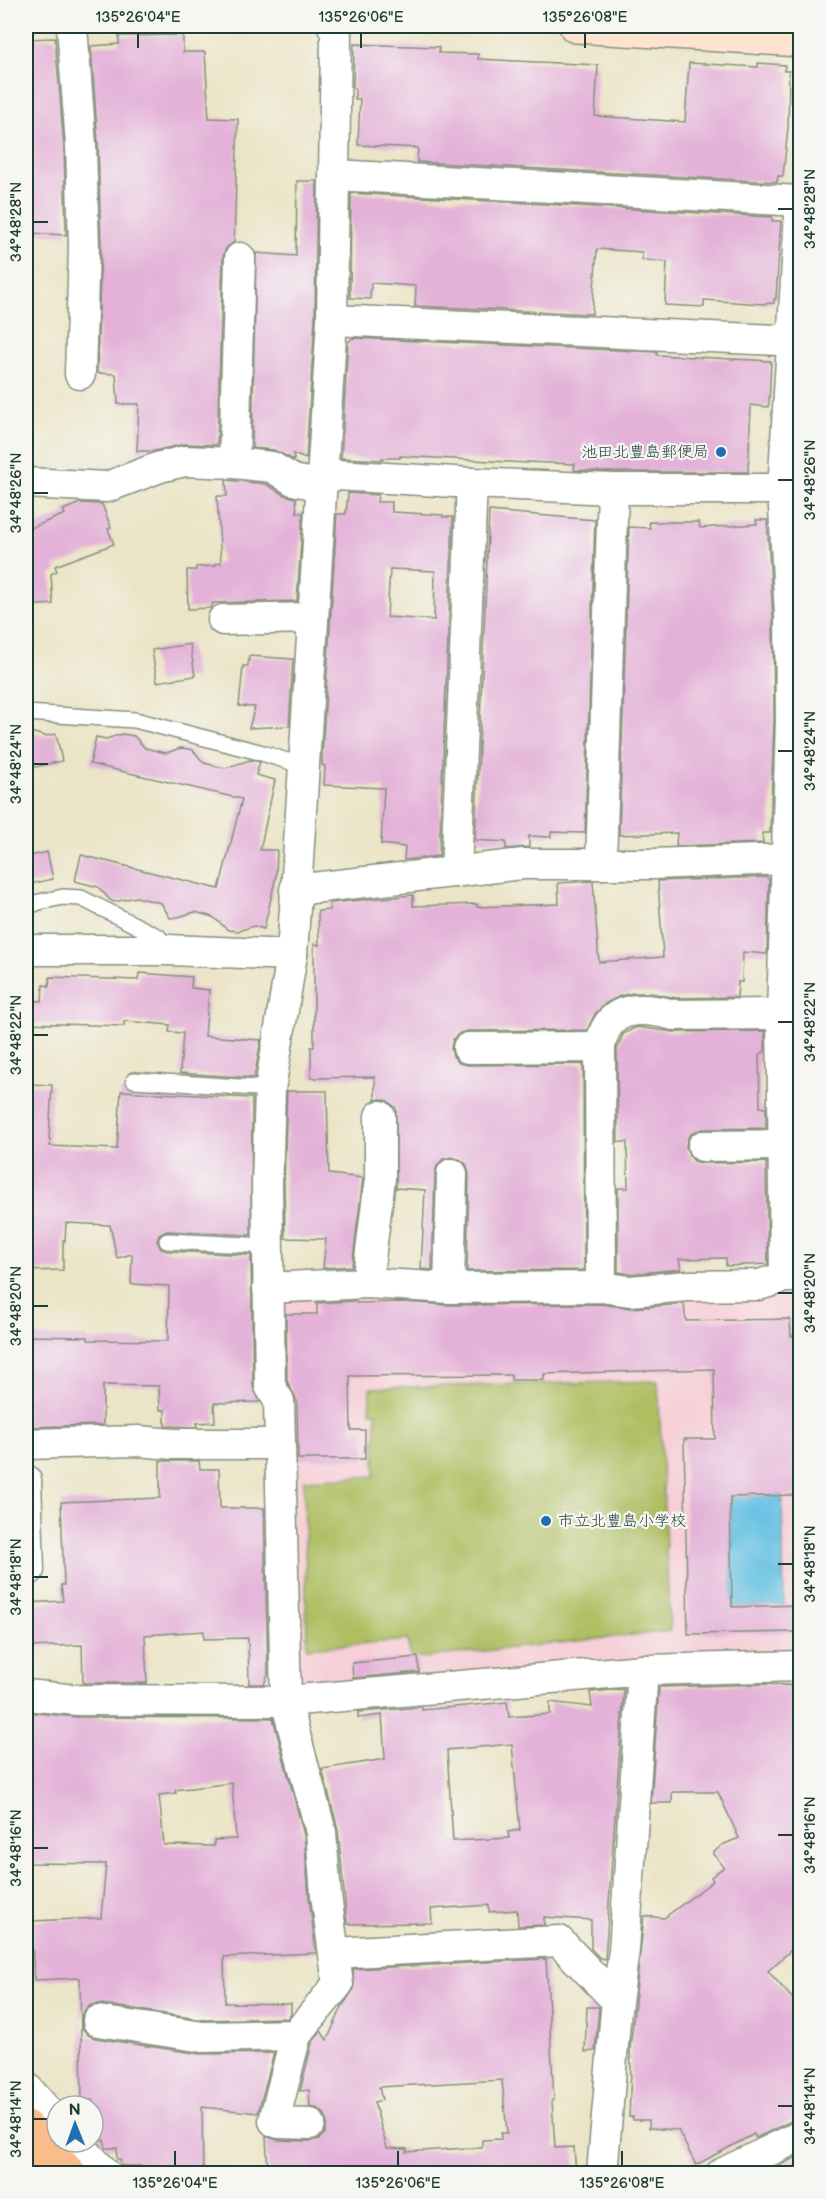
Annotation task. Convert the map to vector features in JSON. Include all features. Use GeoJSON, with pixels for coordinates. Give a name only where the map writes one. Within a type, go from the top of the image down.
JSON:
{"type":"FeatureCollection","features":[{"type":"Feature","properties":{"kind":"highway"},"geometry":{"type":"LineString","coordinates":[[26,2127],[70,2174]]}},
{"type":"Feature","properties":{"kind":"highway"},"geometry":{"type":"LineString","coordinates":[[26,2168],[31,2174]]}},
{"type":"Feature","properties":{"kind":"street"},"geometry":{"type":"LineString","coordinates":[[72,26],[81,145],[84,247],[80,374]]}},
{"type":"Feature","properties":{"kind":"street"},"geometry":{"type":"LineString","coordinates":[[310,2124],[274,2121],[296,2035],[338,1984],[326,1895],[321,1832],[286,1701],[279,1401],[270,1386],[267,1184],[270,1089],[292,955],[332,321],[336,176],[336,35],[333,26]]}},
{"type":"Feature","properties":{"kind":"street"},"geometry":{"type":"LineString","coordinates":[[576,26],[801,40]]}},
{"type":"Feature","properties":{"kind":"street"},"geometry":{"type":"LineString","coordinates":[[336,176],[801,201]]}},
{"type":"Feature","properties":{"kind":"street"},"geometry":{"type":"LineString","coordinates":[[268,1288],[367,1283],[450,1287],[601,1287],[630,1291],[688,1286],[759,1285],[793,1277],[783,1144],[782,1014],[792,940],[786,859],[791,720],[789,615],[801,214]]}},
{"type":"Feature","properties":{"kind":"street"},"geometry":{"type":"LineString","coordinates":[[234,463],[240,258]]}},
{"type":"Feature","properties":{"kind":"street"},"geometry":{"type":"LineString","coordinates":[[332,321],[797,341]]}},
{"type":"Feature","properties":{"kind":"street"},"geometry":{"type":"LineString","coordinates":[[26,483],[107,487],[160,467],[185,461],[272,467],[292,480],[308,483],[336,475],[614,489],[792,489]]}},
{"type":"Feature","properties":{"kind":"street"},"geometry":{"type":"LineString","coordinates":[[456,872],[472,483]]}},
{"type":"Feature","properties":{"kind":"street"},"geometry":{"type":"LineString","coordinates":[[601,864],[614,489]]}},
{"type":"Feature","properties":{"kind":"street"},"geometry":{"type":"LineString","coordinates":[[223,620],[313,618]]}},
{"type":"Feature","properties":{"kind":"street"},"geometry":{"type":"LineString","coordinates":[[295,890],[523,864],[653,864],[786,859]]}},
{"type":"Feature","properties":{"kind":"street"},"geometry":{"type":"LineString","coordinates":[[26,950],[168,950],[292,955]]}},
{"type":"Feature","properties":{"kind":"street"},"geometry":{"type":"LineString","coordinates":[[601,1287],[600,1047],[603,1031],[614,1016],[627,1011],[658,1011],[674,1015],[782,1014]]}},
{"type":"Feature","properties":{"kind":"street"},"geometry":{"type":"LineString","coordinates":[[468,1048],[600,1047]]}},
{"type":"Feature","properties":{"kind":"street"},"geometry":{"type":"LineString","coordinates":[[367,1283],[380,1179],[380,1116]]}},
{"type":"Feature","properties":{"kind":"street"},"geometry":{"type":"LineString","coordinates":[[703,1146],[783,1144]]}},
{"type":"Feature","properties":{"kind":"street"},"geometry":{"type":"LineString","coordinates":[[450,1287],[452,1174]]}},
{"type":"Feature","properties":{"kind":"street"},"geometry":{"type":"LineString","coordinates":[[26,1444],[138,1441],[173,1444],[280,1444]]}},
{"type":"Feature","properties":{"kind":"street"},"geometry":{"type":"LineString","coordinates":[[26,1479],[29,1570]]}},
{"type":"Feature","properties":{"kind":"street"},"geometry":{"type":"LineString","coordinates":[[26,1695],[77,1700],[286,1701],[643,1670],[801,1666]]}},
{"type":"Feature","properties":{"kind":"street"},"geometry":{"type":"LineString","coordinates":[[602,2174],[617,2001],[624,1950],[643,1670]]}},
{"type":"Feature","properties":{"kind":"street"},"geometry":{"type":"LineString","coordinates":[[334,1953],[560,1941],[617,2001]]}},
{"type":"Feature","properties":{"kind":"street"},"geometry":{"type":"LineString","coordinates":[[98,2021],[203,2037],[296,2035]]}},
{"type":"Feature","properties":{"kind":"street"},"geometry":{"type":"LineString","coordinates":[[26,2087],[45,2108]]}},
{"type":"Feature","properties":{"kind":"street"},"geometry":{"type":"LineString","coordinates":[[721,2174],[801,2136]]}},
{"type":"Feature","properties":{"kind":"street"},"geometry":{"type":"LineString","coordinates":[[87,2154],[106,2174]]}},
{"type":"Feature","properties":{"kind":"lane"},"geometry":{"type":"LineString","coordinates":[[26,713],[135,720],[259,752],[303,766]]}},
{"type":"Feature","properties":{"kind":"lane"},"geometry":{"type":"LineString","coordinates":[[26,907],[63,897],[81,898],[159,937],[168,950]]}},
{"type":"Feature","properties":{"kind":"lane"},"geometry":{"type":"LineString","coordinates":[[134,1080],[270,1089]]}},
{"type":"Feature","properties":{"kind":"lane"},"geometry":{"type":"LineString","coordinates":[[166,1241],[268,1246]]}},
{"type":"Feature","properties":{"kind":"shaded area","name":"市立北豊島小学校"},"geometry":{"type":"Polygon","coordinates":[[[800,1288],[800,1653],[309,1690],[295,1680],[290,1390],[280,1381],[278,1305],[295,1297],[800,1288]]]}},
{"type":"Feature","properties":{"kind":"green space"},"geometry":{"type":"Polygon","coordinates":[[[658,1381],[670,1631],[410,1659],[408,1640],[307,1648],[304,1480],[375,1476],[376,1412],[370,1412],[370,1388],[658,1381]]]}},
{"type":"Feature","properties":{"kind":"water"},"geometry":{"type":"Polygon","coordinates":[[[782,1495],[784,1606],[732,1607],[730,1497],[782,1495]]]}},
{"type":"Feature","properties":{"kind":"building"},"geometry":{"type":"Polygon","coordinates":[[[180,35],[183,37],[183,52],[205,52],[209,118],[238,119],[234,242],[226,248],[223,257],[217,445],[185,444],[154,451],[137,451],[139,404],[118,404],[116,374],[97,373],[101,246],[98,144],[91,46],[119,44],[119,36],[180,35]]]}},
{"type":"Feature","properties":{"kind":"building"},"geometry":{"type":"Polygon","coordinates":[[[55,38],[64,146],[66,235],[29,233],[29,229],[26,228],[26,39],[55,38]]]}},
{"type":"Feature","properties":{"kind":"building"},"geometry":{"type":"Polygon","coordinates":[[[354,44],[439,47],[439,53],[478,54],[478,59],[598,65],[595,116],[685,122],[689,63],[758,67],[758,63],[785,65],[784,71],[789,71],[788,128],[783,176],[778,176],[777,182],[417,162],[418,148],[358,145],[360,99],[355,99],[355,88],[353,88],[354,44]]]}},
{"type":"Feature","properties":{"kind":"building"},"geometry":{"type":"Polygon","coordinates":[[[297,181],[317,181],[315,319],[306,459],[293,454],[294,460],[274,450],[252,448],[256,253],[296,256],[297,181]]]}},
{"type":"Feature","properties":{"kind":"building"},"geometry":{"type":"Polygon","coordinates":[[[351,193],[772,217],[772,221],[781,221],[776,299],[774,303],[763,304],[704,300],[704,307],[665,305],[667,262],[642,260],[642,252],[597,249],[592,314],[415,306],[416,286],[371,283],[370,299],[350,298],[351,193]]]}},
{"type":"Feature","properties":{"kind":"building"},"geometry":{"type":"Polygon","coordinates":[[[353,338],[657,352],[657,355],[771,361],[769,402],[768,407],[751,405],[748,472],[613,472],[574,470],[575,464],[400,456],[400,458],[382,458],[382,460],[341,458],[348,342],[353,338]]]}},
{"type":"Feature","properties":{"kind":"building"},"geometry":{"type":"Polygon","coordinates":[[[226,480],[266,484],[284,495],[296,498],[297,513],[303,513],[297,601],[213,603],[211,608],[188,609],[187,570],[196,570],[196,567],[215,566],[221,563],[217,496],[227,496],[226,480]]]}},
{"type":"Feature","properties":{"kind":"building"},"geometry":{"type":"Polygon","coordinates":[[[348,493],[378,495],[377,502],[392,502],[392,512],[453,517],[439,856],[404,860],[405,847],[381,844],[384,788],[324,785],[325,766],[322,765],[322,756],[337,514],[346,514],[348,493]],[[390,569],[387,617],[434,620],[435,571],[390,569]]]}},
{"type":"Feature","properties":{"kind":"building"},"geometry":{"type":"Polygon","coordinates":[[[80,503],[102,504],[114,544],[55,566],[57,571],[51,574],[53,604],[26,606],[26,530],[65,514],[63,510],[80,503]]]}},
{"type":"Feature","properties":{"kind":"building"},"geometry":{"type":"Polygon","coordinates":[[[489,511],[595,520],[585,833],[551,832],[551,837],[529,836],[529,847],[506,849],[506,842],[475,840],[489,511]]]}},
{"type":"Feature","properties":{"kind":"building"},"geometry":{"type":"Polygon","coordinates":[[[756,520],[767,520],[773,617],[774,720],[770,833],[762,833],[763,843],[676,846],[677,833],[619,835],[629,527],[650,528],[649,522],[699,522],[700,528],[757,524],[756,520]]]}},
{"type":"Feature","properties":{"kind":"building"},"geometry":{"type":"Polygon","coordinates":[[[190,644],[195,676],[157,682],[152,650],[190,644]]]}},
{"type":"Feature","properties":{"kind":"building"},"geometry":{"type":"Polygon","coordinates":[[[249,656],[293,659],[289,726],[249,728],[255,707],[239,706],[243,666],[248,666],[249,656]]]}},
{"type":"Feature","properties":{"kind":"building"},"geometry":{"type":"Polygon","coordinates":[[[26,731],[45,736],[56,734],[62,761],[26,769],[26,731]]]}},
{"type":"Feature","properties":{"kind":"building"},"geometry":{"type":"Polygon","coordinates":[[[122,734],[134,736],[145,748],[166,753],[181,748],[193,750],[204,763],[225,768],[250,760],[260,762],[256,775],[275,780],[260,850],[277,850],[276,876],[264,929],[254,926],[238,931],[228,930],[213,917],[195,912],[170,918],[161,903],[136,897],[114,902],[98,887],[75,881],[81,855],[219,889],[242,799],[90,764],[96,737],[106,739],[122,734]]]}},
{"type":"Feature","properties":{"kind":"building"},"geometry":{"type":"Polygon","coordinates":[[[47,852],[53,879],[26,885],[26,857],[47,852]]]}},
{"type":"Feature","properties":{"kind":"building"},"geometry":{"type":"Polygon","coordinates":[[[766,877],[769,879],[767,954],[743,952],[742,982],[738,982],[737,997],[676,998],[651,993],[634,993],[620,996],[606,1003],[595,1014],[587,1030],[468,1031],[460,1033],[453,1039],[451,1048],[453,1056],[459,1063],[468,1065],[583,1064],[584,1270],[467,1271],[469,1174],[467,1165],[452,1157],[443,1159],[435,1173],[432,1270],[421,1269],[425,1190],[396,1188],[396,1108],[388,1101],[375,1100],[375,1077],[311,1078],[311,1047],[314,1047],[314,944],[319,945],[318,911],[330,910],[329,903],[413,895],[413,906],[477,904],[477,907],[559,904],[558,883],[593,881],[599,962],[663,957],[658,881],[766,877]]]}},
{"type":"Feature","properties":{"kind":"building"},"geometry":{"type":"Polygon","coordinates":[[[139,973],[192,977],[191,988],[209,990],[205,1036],[261,1040],[254,1078],[180,1073],[183,1033],[169,1032],[170,1025],[124,1021],[124,1026],[26,1023],[26,1000],[42,1001],[43,985],[49,986],[50,977],[138,980],[139,973]]]}},
{"type":"Feature","properties":{"kind":"building"},"geometry":{"type":"Polygon","coordinates":[[[638,1027],[674,1032],[765,1031],[765,1051],[759,1055],[760,1107],[766,1108],[766,1128],[702,1129],[688,1137],[686,1146],[694,1161],[703,1163],[766,1162],[768,1264],[726,1266],[726,1258],[679,1259],[681,1269],[630,1274],[618,1272],[618,1188],[628,1188],[627,1142],[618,1142],[617,1049],[623,1034],[638,1027]]]}},
{"type":"Feature","properties":{"kind":"building"},"geometry":{"type":"Polygon","coordinates":[[[26,1084],[52,1085],[50,1146],[117,1149],[121,1091],[252,1098],[251,1235],[167,1231],[159,1235],[157,1241],[161,1249],[167,1251],[251,1255],[253,1386],[260,1402],[214,1403],[215,1422],[197,1423],[197,1427],[165,1426],[165,1410],[160,1410],[159,1386],[103,1385],[103,1425],[26,1427],[26,1336],[88,1337],[88,1340],[168,1341],[169,1286],[131,1284],[132,1254],[117,1258],[110,1225],[66,1223],[65,1241],[63,1240],[63,1270],[26,1271],[26,1084]]]}},
{"type":"Feature","properties":{"kind":"building"},"geometry":{"type":"Polygon","coordinates":[[[287,1091],[327,1091],[329,1174],[363,1178],[352,1266],[323,1268],[326,1239],[285,1238],[287,1091]]]}},
{"type":"Feature","properties":{"kind":"building"},"geometry":{"type":"Polygon","coordinates":[[[356,1301],[356,1303],[403,1302],[449,1305],[600,1304],[631,1308],[684,1304],[686,1321],[790,1319],[791,1336],[801,1336],[801,1458],[795,1458],[796,1495],[730,1497],[732,1607],[801,1605],[801,1632],[688,1634],[684,1439],[715,1439],[714,1369],[544,1374],[544,1380],[511,1380],[511,1375],[350,1376],[351,1430],[365,1430],[365,1459],[298,1459],[297,1401],[287,1381],[286,1314],[317,1314],[317,1303],[356,1301]]]}},
{"type":"Feature","properties":{"kind":"building"},"geometry":{"type":"Polygon","coordinates":[[[160,1461],[199,1461],[200,1469],[219,1469],[220,1508],[264,1508],[268,1674],[264,1684],[249,1684],[248,1638],[204,1639],[204,1631],[145,1635],[147,1683],[83,1683],[82,1645],[29,1647],[27,1603],[63,1601],[61,1502],[160,1498],[160,1461]]]}},
{"type":"Feature","properties":{"kind":"building"},"geometry":{"type":"Polygon","coordinates":[[[418,1657],[419,1672],[353,1678],[352,1663],[418,1657]]]}},
{"type":"Feature","properties":{"kind":"building"},"geometry":{"type":"Polygon","coordinates":[[[770,1684],[798,1686],[796,1744],[801,1743],[801,1941],[768,1971],[801,2008],[801,2119],[793,2120],[756,2138],[754,2134],[696,2165],[678,2130],[649,2128],[649,2120],[633,2120],[633,2117],[629,2117],[630,2049],[644,1916],[664,1918],[713,1881],[711,1877],[724,1867],[713,1853],[722,1845],[739,1838],[718,1792],[672,1792],[672,1803],[651,1803],[659,1687],[770,1684]]]}},
{"type":"Feature","properties":{"kind":"building"},"geometry":{"type":"Polygon","coordinates":[[[624,1689],[605,1959],[600,1958],[591,1949],[591,1920],[544,1917],[544,1925],[518,1926],[517,1910],[489,1912],[489,1905],[431,1909],[432,1923],[347,1924],[338,1830],[322,1769],[385,1759],[382,1715],[358,1718],[358,1712],[422,1707],[422,1710],[507,1702],[509,1717],[550,1714],[550,1702],[592,1707],[590,1692],[624,1689]],[[512,1744],[447,1750],[453,1841],[509,1838],[508,1832],[520,1830],[512,1744]]]}},
{"type":"Feature","properties":{"kind":"building"},"geometry":{"type":"Polygon","coordinates":[[[26,1712],[77,1717],[273,1718],[304,1835],[316,1953],[224,1957],[225,2003],[291,2004],[291,2014],[288,2018],[204,2020],[100,2004],[91,2005],[84,2011],[81,2018],[82,2028],[88,2035],[95,2038],[200,2054],[274,2053],[258,2113],[202,2107],[203,2174],[145,2174],[145,2166],[121,2166],[120,2159],[117,2159],[117,2148],[106,2148],[105,2144],[105,2094],[82,2094],[80,1978],[34,1980],[31,1921],[101,1918],[106,1864],[26,1863],[26,1712]],[[232,1783],[175,1790],[176,1793],[159,1795],[164,1845],[214,1846],[214,1840],[236,1839],[232,1783]]]}},
{"type":"Feature","properties":{"kind":"building"},"geometry":{"type":"Polygon","coordinates":[[[546,1959],[555,2148],[574,2147],[576,2174],[268,2174],[266,2136],[278,2140],[309,2141],[319,2139],[325,2133],[327,2124],[325,2115],[319,2109],[310,2107],[309,2090],[300,2091],[312,2043],[321,2031],[327,2040],[343,2005],[354,1989],[353,1969],[546,1959]],[[502,2080],[379,2087],[382,2100],[374,2102],[387,2148],[407,2149],[406,2152],[482,2147],[482,2140],[501,2139],[501,2133],[507,2133],[502,2080]]]}},
{"type":"Feature","properties":{"kind":"building"},"geometry":{"type":"Polygon","coordinates":[[[587,2007],[599,2007],[595,2051],[585,2052],[587,2007]]]}},
{"type":"Feature","properties":{"kind":"building"},"geometry":{"type":"Polygon","coordinates":[[[801,2155],[801,2174],[779,2174],[776,2167],[801,2155]]]}},
{"type":"Feature","properties":{"kind":"place","name":"池田北豊島郵便局"},"geometry":{"type":"Point","coordinates":[721,452]}},
{"type":"Feature","properties":{"kind":"place","name":"市立北豊島小学校"},"geometry":{"type":"Point","coordinates":[546,1521]}}]}
